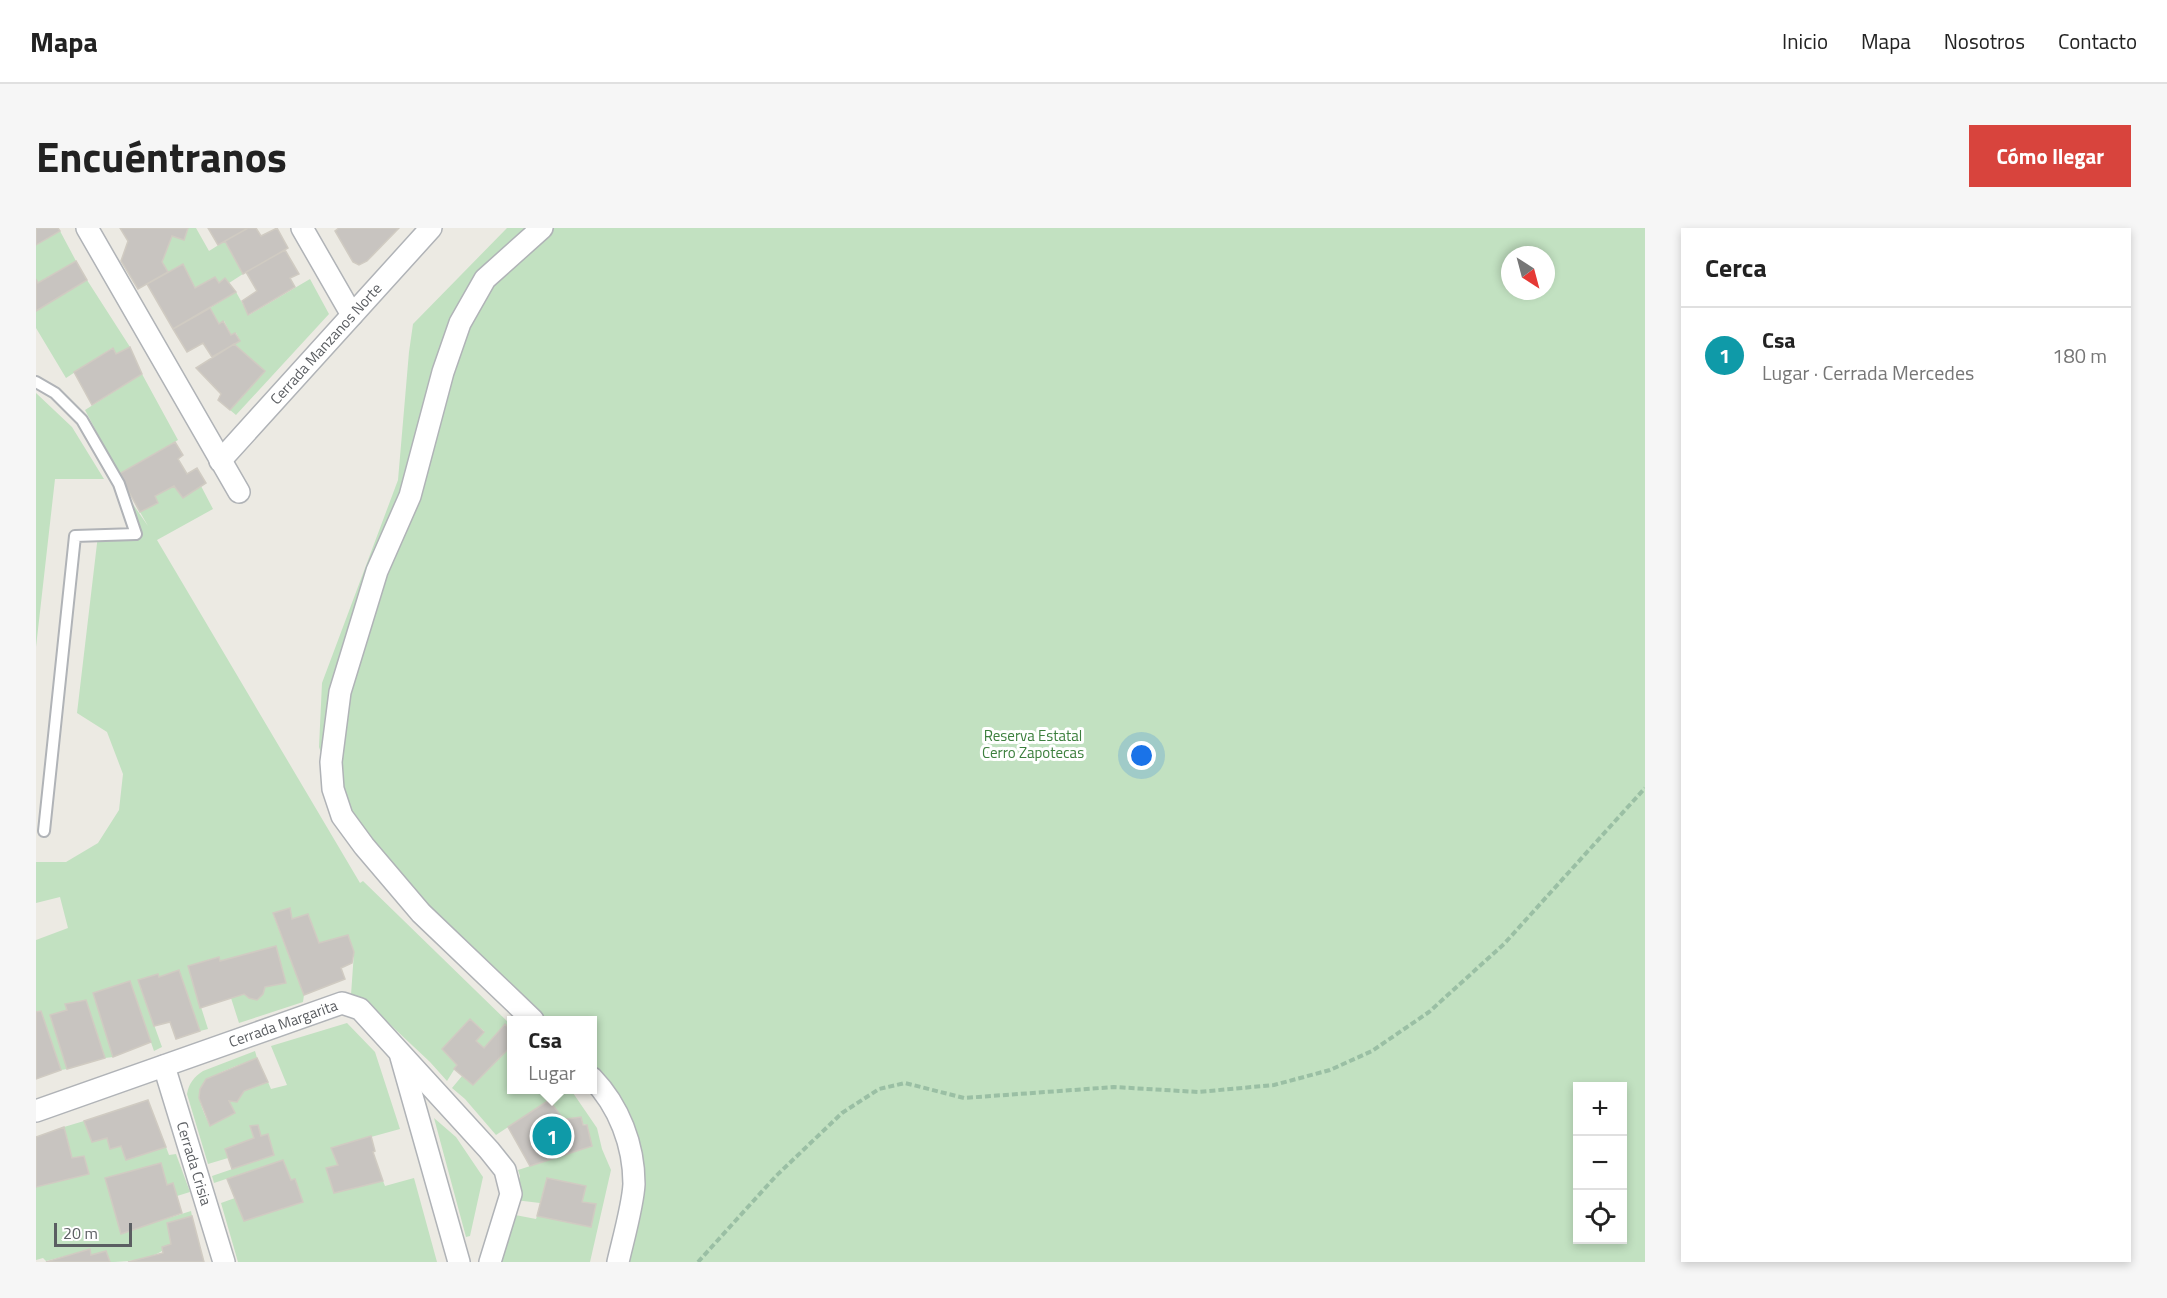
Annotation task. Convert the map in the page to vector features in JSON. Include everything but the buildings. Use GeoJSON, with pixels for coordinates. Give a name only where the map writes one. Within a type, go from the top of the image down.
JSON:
{"type":"FeatureCollection","features":[{"type":"Feature","properties":{"kind":"street"},"geometry":{"type":"LineString","coordinates":[[87,228],[239,492]]}},
{"type":"Feature","properties":{"kind":"street"},"geometry":{"type":"LineString","coordinates":[[302,228],[352,315]]}},
{"type":"Feature","properties":{"kind":"street","name":"Cerrada Manzanos Norte"},"geometry":{"type":"LineString","coordinates":[[220,461],[431,228]]}},
{"type":"Feature","properties":{"kind":"street"},"geometry":{"type":"LineString","coordinates":[[529,1016],[421,913],[364,846],[342,816],[333,789],[331,762],[340,692],[377,571],[410,496],[443,372],[460,323],[485,279],[542,228]]}},
{"type":"Feature","properties":{"kind":"street","name":"Cerrada Margarita"},"geometry":{"type":"LineString","coordinates":[[36,1112],[342,1003],[360,1009],[505,1170],[511,1194],[490,1262]]}},
{"type":"Feature","properties":{"kind":"street"},"geometry":{"type":"LineString","coordinates":[[399,1051],[459,1262]]}},
{"type":"Feature","properties":{"kind":"street","name":"Cerrada Crisia"},"geometry":{"type":"LineString","coordinates":[[164,1066],[225,1262]]}},
{"type":"Feature","properties":{"kind":"street"},"geometry":{"type":"LineString","coordinates":[[597,1084],[614,1106],[631,1149],[634,1186],[618,1262]]}},
{"type":"Feature","properties":{"kind":"lane"},"geometry":{"type":"LineString","coordinates":[[36,382],[55,393],[82,420],[119,484],[136,534],[75,536],[44,831]]}},
{"type":"Feature","properties":{"kind":"path"},"geometry":{"type":"LineString","coordinates":[[698,1262],[776,1176],[842,1113],[879,1089],[905,1083],[964,1098],[1114,1087],[1198,1092],[1275,1084],[1330,1070],[1372,1051],[1429,1012],[1504,944],[1645,788]]}},
{"type":"Feature","properties":{"kind":"green space"},"geometry":{"type":"Polygon","coordinates":[[[188,228],[196,228],[209,251],[225,241],[243,274],[229,283],[225,278],[219,283],[195,288],[183,264],[168,272],[162,262],[172,236],[184,240],[188,228]]]}},
{"type":"Feature","properties":{"kind":"green space","name":"Reserva Estatal Cerro Zapotecas"},"geometry":{"type":"Polygon","coordinates":[[[507,228],[1645,228],[1645,1262],[618,1262],[634,1153],[597,1086],[597,1016],[531,1016],[386,870],[341,807],[319,747],[322,683],[398,480],[413,324],[507,228]]]}},
{"type":"Feature","properties":{"kind":"green space"},"geometry":{"type":"Polygon","coordinates":[[[60,231],[76,261],[38,283],[36,245],[60,231]]]}},
{"type":"Feature","properties":{"kind":"green space"},"geometry":{"type":"Polygon","coordinates":[[[310,279],[329,314],[236,415],[230,410],[264,371],[234,344],[240,341],[236,333],[231,335],[224,321],[219,324],[210,308],[236,292],[249,315],[310,279]]]}},
{"type":"Feature","properties":{"kind":"green space"},"geometry":{"type":"Polygon","coordinates":[[[87,280],[130,347],[116,354],[112,348],[66,378],[36,328],[36,311],[87,280]]]}},
{"type":"Feature","properties":{"kind":"green space"},"geometry":{"type":"Polygon","coordinates":[[[142,374],[178,440],[119,474],[85,410],[142,374]]]}},
{"type":"Feature","properties":{"kind":"green space"},"geometry":{"type":"Polygon","coordinates":[[[36,393],[72,427],[104,479],[55,479],[36,647],[36,393]]]}},
{"type":"Feature","properties":{"kind":"green space"},"geometry":{"type":"Polygon","coordinates":[[[119,484],[148,526],[140,512],[158,503],[155,496],[174,486],[183,498],[201,486],[213,509],[157,540],[360,883],[363,881],[507,1021],[507,1027],[505,1025],[484,1048],[476,1041],[484,1031],[470,1019],[442,1049],[457,1065],[447,1081],[364,1000],[351,995],[354,952],[348,935],[319,943],[308,914],[292,919],[290,908],[273,914],[304,995],[303,1002],[239,1023],[231,998],[244,994],[257,1000],[263,994],[265,987],[286,982],[276,947],[220,961],[218,957],[188,966],[208,1029],[200,1031],[179,970],[159,977],[158,974],[138,980],[162,1047],[154,1051],[130,982],[113,1057],[105,1058],[86,1000],[66,1004],[67,1010],[50,1015],[67,1069],[61,1070],[41,1011],[36,1012],[36,940],[68,928],[60,897],[36,903],[36,862],[66,862],[98,843],[119,810],[123,774],[107,732],[77,713],[98,535],[136,533],[119,484]]]}},
{"type":"Feature","properties":{"kind":"green space"},"geometry":{"type":"Polygon","coordinates":[[[347,1023],[375,1052],[400,1129],[331,1148],[338,1165],[326,1168],[334,1193],[383,1181],[385,1186],[414,1178],[437,1262],[238,1262],[221,1203],[235,1198],[244,1221],[303,1202],[295,1179],[291,1180],[283,1160],[214,1183],[212,1176],[274,1155],[267,1135],[261,1136],[258,1125],[250,1127],[254,1138],[226,1149],[228,1158],[208,1164],[187,1094],[189,1087],[203,1071],[255,1051],[257,1058],[216,1075],[200,1090],[202,1109],[210,1126],[235,1113],[229,1101],[237,1102],[244,1091],[268,1082],[271,1089],[287,1085],[271,1046],[347,1023]]]}},
{"type":"Feature","properties":{"kind":"green space"},"geometry":{"type":"Polygon","coordinates":[[[507,1048],[507,1094],[574,1094],[597,1128],[602,1149],[611,1170],[590,1262],[498,1262],[510,1214],[536,1219],[537,1216],[591,1227],[596,1204],[582,1202],[585,1186],[547,1178],[540,1203],[515,1200],[520,1176],[518,1170],[592,1146],[587,1125],[567,1119],[567,1124],[549,1100],[496,1135],[465,1099],[452,1088],[462,1076],[507,1048]]]}},
{"type":"Feature","properties":{"kind":"green space"},"geometry":{"type":"Polygon","coordinates":[[[434,1118],[456,1137],[483,1177],[470,1236],[466,1237],[434,1118]]]}},
{"type":"Feature","properties":{"kind":"green space"},"geometry":{"type":"Polygon","coordinates":[[[84,1121],[92,1142],[107,1138],[110,1149],[121,1146],[126,1160],[166,1147],[169,1155],[176,1154],[190,1192],[177,1196],[173,1183],[167,1185],[121,1233],[191,1211],[192,1216],[167,1223],[171,1244],[165,1249],[143,1259],[126,1261],[110,1262],[106,1251],[91,1255],[89,1250],[46,1261],[43,1258],[36,1260],[36,1187],[89,1174],[84,1156],[72,1158],[64,1127],[84,1121]]]}},
{"type":"Feature","properties":{"kind":"place","name":"Csa"},"geometry":{"type":"Point","coordinates":[552,1136]}}]}
